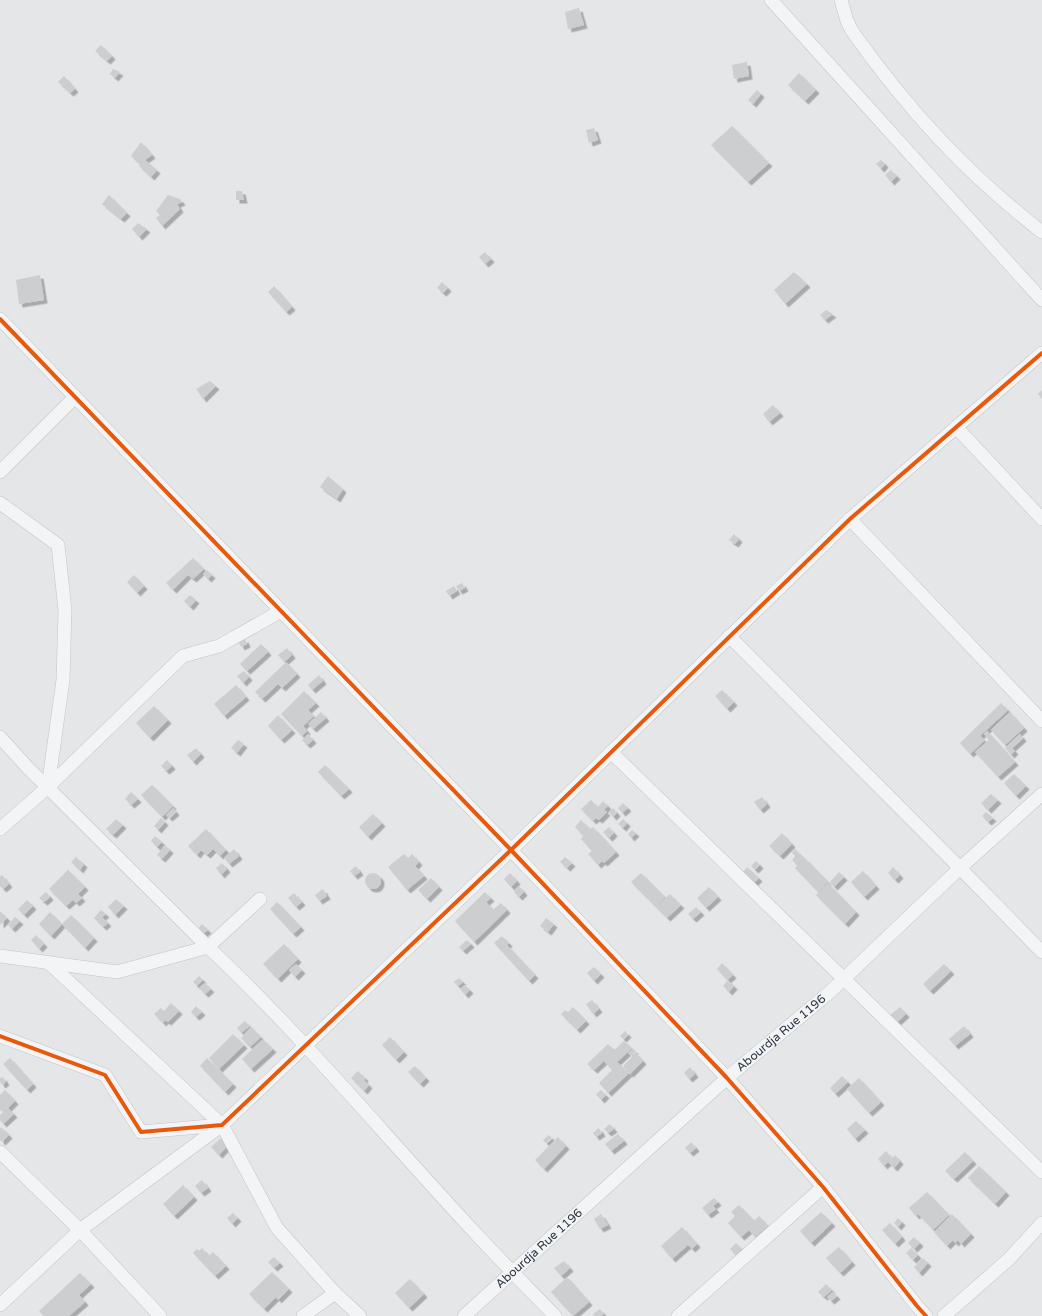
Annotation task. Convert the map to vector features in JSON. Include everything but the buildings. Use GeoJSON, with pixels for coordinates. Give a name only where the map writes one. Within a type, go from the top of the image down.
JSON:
{"type":"FeatureCollection","features":[{"type":"Feature","properties":{"kind":"street"},"geometry":{"type":"LineString","coordinates":[[771,0],[1042,300]]}},
{"type":"Feature","properties":{"kind":"street"},"geometry":{"type":"LineString","coordinates":[[841,0],[847,21],[852,31],[894,88],[917,116],[987,187],[1042,232]]}},
{"type":"Feature","properties":{"kind":"street"},"geometry":{"type":"LineString","coordinates":[[0,319],[511,850],[727,1078],[823,1187],[926,1316]]}},
{"type":"Feature","properties":{"kind":"street"},"geometry":{"type":"LineString","coordinates":[[0,1305],[80,1230],[222,1125],[511,850],[850,519],[1042,353]]}},
{"type":"Feature","properties":{"kind":"street"},"geometry":{"type":"LineString","coordinates":[[0,472],[75,396]]}},
{"type":"Feature","properties":{"kind":"street"},"geometry":{"type":"LineString","coordinates":[[956,427],[1042,519]]}},
{"type":"Feature","properties":{"kind":"street"},"geometry":{"type":"LineString","coordinates":[[0,503],[58,545],[65,610],[63,680],[48,787]]}},
{"type":"Feature","properties":{"kind":"street"},"geometry":{"type":"LineString","coordinates":[[850,519],[1042,721]]}},
{"type":"Feature","properties":{"kind":"street"},"geometry":{"type":"LineString","coordinates":[[0,830],[48,787],[183,656],[219,646],[281,611]]}},
{"type":"Feature","properties":{"kind":"street"},"geometry":{"type":"LineString","coordinates":[[730,636],[1042,952]]}},
{"type":"Feature","properties":{"kind":"street"},"geometry":{"type":"LineString","coordinates":[[0,737],[48,787],[239,976],[346,1090],[479,1238],[555,1316]]}},
{"type":"Feature","properties":{"kind":"street"},"geometry":{"type":"LineString","coordinates":[[611,752],[1042,1172]]}},
{"type":"Feature","properties":{"kind":"street","name":"Abourdja Rue 1196"},"geometry":{"type":"LineString","coordinates":[[464,1316],[727,1078],[831,991],[960,868],[1042,794]]}},
{"type":"Feature","properties":{"kind":"street"},"geometry":{"type":"LineString","coordinates":[[0,956],[117,972],[208,947],[260,899]]}},
{"type":"Feature","properties":{"kind":"street"},"geometry":{"type":"LineString","coordinates":[[49,963],[222,1125],[277,1228],[335,1293],[360,1316]]}},
{"type":"Feature","properties":{"kind":"street"},"geometry":{"type":"LineString","coordinates":[[0,1036],[104,1075],[141,1132],[222,1125]]}},
{"type":"Feature","properties":{"kind":"street"},"geometry":{"type":"LineString","coordinates":[[0,1152],[80,1230],[163,1315]]}},
{"type":"Feature","properties":{"kind":"street"},"geometry":{"type":"LineString","coordinates":[[678,1316],[823,1187]]}},
{"type":"Feature","properties":{"kind":"street"},"geometry":{"type":"LineString","coordinates":[[944,1316],[1009,1259],[1042,1223]]}},
{"type":"Feature","properties":{"kind":"street"},"geometry":{"type":"LineString","coordinates":[[303,1316],[335,1293]]}},
{"type":"Feature","properties":{"kind":"cycle path"},"geometry":{"type":"LineString","coordinates":[[0,319],[511,850],[727,1078],[823,1187],[926,1316]]}},
{"type":"Feature","properties":{"kind":"cycle path"},"geometry":{"type":"LineString","coordinates":[[0,1036],[105,1075],[141,1132],[222,1125],[511,850],[850,519],[1042,353]]}}]}
